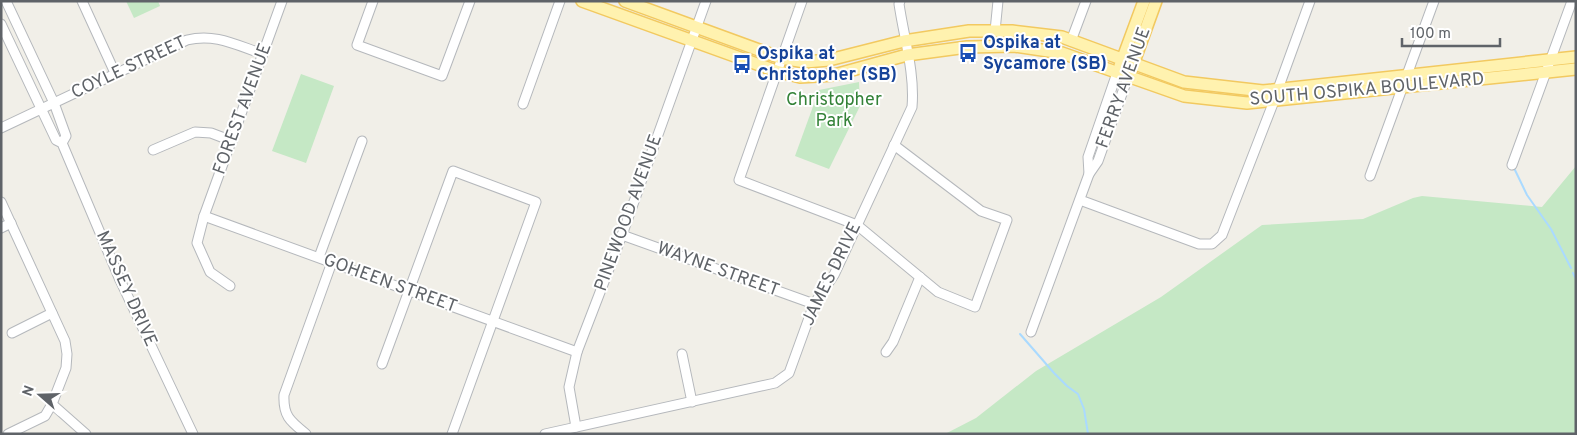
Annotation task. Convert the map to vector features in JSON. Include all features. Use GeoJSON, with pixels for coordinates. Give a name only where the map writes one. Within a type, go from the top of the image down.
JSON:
{"type":"FeatureCollection","features":[{"type":"Feature","properties":{"kind":"main road","name":"SOUTH OSPIKA BOULEVARD"},"geometry":{"type":"LineString","coordinates":[[582,1],[776,72],[800,78],[834,74],[907,55],[967,47],[1014,46],[1062,53],[1184,96],[1247,103],[1576,69]]}},
{"type":"Feature","properties":{"kind":"main road","name":"SOUTH OSPIKA BOULEVARD"},"geometry":{"type":"LineString","coordinates":[[625,1],[781,58],[805,62],[828,60],[904,41],[969,31],[1012,31],[1062,38],[1184,82],[1263,91],[1576,57]]}},
{"type":"Feature","properties":{"kind":"main road","name":"FERRY AVENUE"},"geometry":{"type":"LineString","coordinates":[[1128,62],[1144,1]]}},
{"type":"Feature","properties":{"kind":"main road","name":"FERRY AVENUE"},"geometry":{"type":"LineString","coordinates":[[1123,75],[1156,1]]}},
{"type":"Feature","properties":{"kind":"street","name":"MASSEY DRIVE"},"geometry":{"type":"LineString","coordinates":[[6,1],[54,103],[66,136],[62,143]]}},
{"type":"Feature","properties":{"kind":"street"},"geometry":{"type":"LineString","coordinates":[[82,1],[115,73]]}},
{"type":"Feature","properties":{"kind":"street","name":"FOREST AVENUE"},"geometry":{"type":"LineString","coordinates":[[230,286],[210,272],[197,243],[204,216],[282,1]]}},
{"type":"Feature","properties":{"kind":"street"},"geometry":{"type":"LineString","coordinates":[[373,1],[357,45],[442,76],[470,1]]}},
{"type":"Feature","properties":{"kind":"street"},"geometry":{"type":"LineString","coordinates":[[523,104],[560,1]]}},
{"type":"Feature","properties":{"kind":"street","name":"PINEWOOD AVENUE"},"geometry":{"type":"LineString","coordinates":[[576,427],[569,387],[577,352],[622,235],[706,1]]}},
{"type":"Feature","properties":{"kind":"street"},"geometry":{"type":"LineString","coordinates":[[802,1],[739,180],[857,225],[938,292],[974,307],[1007,220],[981,211],[894,145]]}},
{"type":"Feature","properties":{"kind":"street","name":"JAMES DRIVE"},"geometry":{"type":"LineString","coordinates":[[546,434],[775,383],[788,373],[814,304],[834,275],[912,108],[914,89],[898,4],[900,1]]}},
{"type":"Feature","properties":{"kind":"street"},"geometry":{"type":"LineString","coordinates":[[995,31],[998,1]]}},
{"type":"Feature","properties":{"kind":"street"},"geometry":{"type":"LineString","coordinates":[[1071,41],[1086,1]]}},
{"type":"Feature","properties":{"kind":"street"},"geometry":{"type":"LineString","coordinates":[[1278,89],[1310,1]]}},
{"type":"Feature","properties":{"kind":"street"},"geometry":{"type":"LineString","coordinates":[[1370,176],[1434,1]]}},
{"type":"Feature","properties":{"kind":"street"},"geometry":{"type":"LineString","coordinates":[[1512,165],[1572,1]]}},
{"type":"Feature","properties":{"kind":"street","name":"MASSEY DRIVE"},"geometry":{"type":"LineString","coordinates":[[1,24],[56,140],[62,143],[120,280],[193,434]]}},
{"type":"Feature","properties":{"kind":"street","name":"COYLE STREET"},"geometry":{"type":"LineString","coordinates":[[1,128],[187,40],[212,37],[263,54]]}},
{"type":"Feature","properties":{"kind":"street","name":"FERRY AVENUE"},"geometry":{"type":"LineString","coordinates":[[1031,332],[1089,174],[1088,157],[1123,75]]}},
{"type":"Feature","properties":{"kind":"street"},"geometry":{"type":"LineString","coordinates":[[1080,200],[1199,244],[1212,244],[1222,235],[1274,101]]}},
{"type":"Feature","properties":{"kind":"street"},"geometry":{"type":"LineString","coordinates":[[153,150],[195,132],[211,133],[232,141]]}},
{"type":"Feature","properties":{"kind":"street"},"geometry":{"type":"LineString","coordinates":[[319,257],[362,141]]}},
{"type":"Feature","properties":{"kind":"street"},"geometry":{"type":"LineString","coordinates":[[382,364],[454,171],[536,202],[452,434]]}},
{"type":"Feature","properties":{"kind":"street"},"geometry":{"type":"LineString","coordinates":[[1,202],[65,340],[67,354],[66,368],[52,404],[45,416],[8,434]]}},
{"type":"Feature","properties":{"kind":"street","name":"GOHEEN STREET"},"geometry":{"type":"LineString","coordinates":[[204,216],[577,352]]}},
{"type":"Feature","properties":{"kind":"street"},"geometry":{"type":"LineString","coordinates":[[1,228],[11,223]]}},
{"type":"Feature","properties":{"kind":"street","name":"WAYNE STREET"},"geometry":{"type":"LineString","coordinates":[[622,235],[814,304]]}},
{"type":"Feature","properties":{"kind":"street"},"geometry":{"type":"LineString","coordinates":[[306,434],[294,425],[284,409],[284,395],[332,262]]}},
{"type":"Feature","properties":{"kind":"street"},"geometry":{"type":"LineString","coordinates":[[886,352],[893,342],[920,277]]}},
{"type":"Feature","properties":{"kind":"street"},"geometry":{"type":"LineString","coordinates":[[12,333],[52,314]]}},
{"type":"Feature","properties":{"kind":"street"},"geometry":{"type":"LineString","coordinates":[[682,354],[692,402]]}},
{"type":"Feature","properties":{"kind":"street"},"geometry":{"type":"LineString","coordinates":[[52,404],[86,434]]}},
{"type":"Feature","properties":{"kind":"green space"},"geometry":{"type":"Polygon","coordinates":[[[126,1],[158,1],[160,6],[134,18],[126,1]]]}},
{"type":"Feature","properties":{"kind":"green space"},"geometry":{"type":"Polygon","coordinates":[[[301,74],[334,86],[306,163],[272,151],[301,74]]]}},
{"type":"Feature","properties":{"kind":"green space","name":"Christopher Park"},"geometry":{"type":"Polygon","coordinates":[[[859,82],[860,106],[829,169],[795,156],[819,90],[859,82]]]}},
{"type":"Feature","properties":{"kind":"green space"},"geometry":{"type":"Polygon","coordinates":[[[1576,166],[1576,434],[945,434],[976,418],[1036,371],[1161,297],[1262,225],[1363,219],[1422,196],[1542,207],[1576,166]]]}},
{"type":"Feature","properties":{"kind":"waterway"},"geometry":{"type":"LineString","coordinates":[[1514,168],[1527,195],[1551,229],[1571,268]]}},
{"type":"Feature","properties":{"kind":"waterway"},"geometry":{"type":"LineString","coordinates":[[1573,273],[1576,279]]}},
{"type":"Feature","properties":{"kind":"waterway"},"geometry":{"type":"LineString","coordinates":[[1020,334],[1054,373],[1078,394],[1084,409],[1088,434]]}},
{"type":"Feature","properties":{"kind":"place","name":"Ospika at Sycamore (SB)"},"geometry":{"type":"Point","coordinates":[968,53]}},
{"type":"Feature","properties":{"kind":"place","name":"Ospika at Christopher (SB)"},"geometry":{"type":"Point","coordinates":[742,64]}}]}
